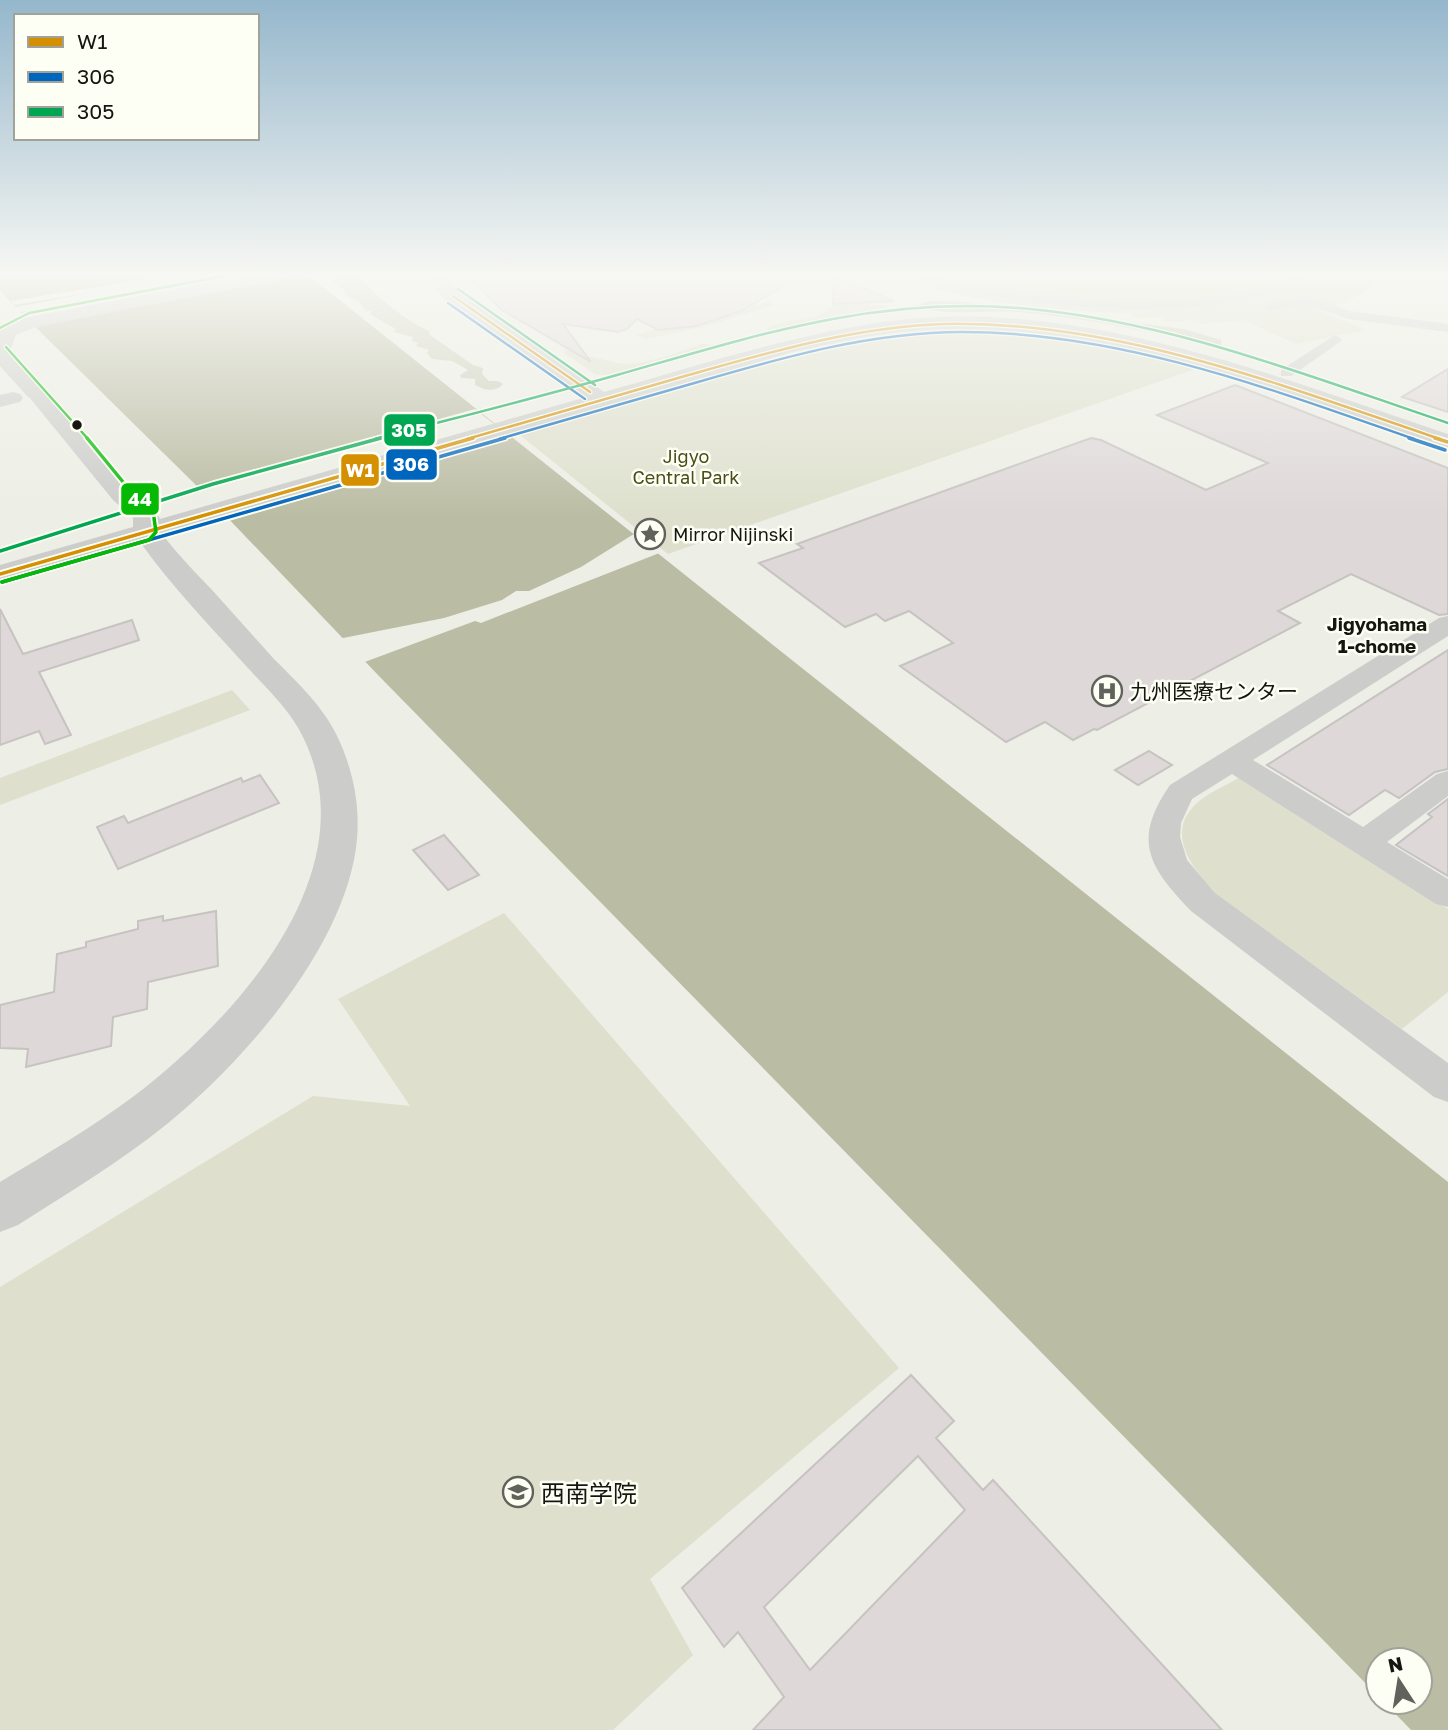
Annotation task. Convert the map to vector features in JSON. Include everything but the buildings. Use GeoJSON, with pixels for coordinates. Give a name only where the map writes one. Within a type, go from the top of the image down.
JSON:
{"type":"FeatureCollection","features":[{"type":"Feature","properties":{"kind":"main road"},"geometry":{"type":"LineString","coordinates":[[0,1209],[130,1125],[170,1094],[242,1024],[275,984],[320,906],[337,846],[338,789],[330,761],[307,714],[137,524],[12,393],[1,356]]}},
{"type":"Feature","properties":{"kind":"main road"},"geometry":{"type":"LineString","coordinates":[[538,356],[595,396],[753,356]]}},
{"type":"Feature","properties":{"kind":"main road"},"geometry":{"type":"LineString","coordinates":[[0,559],[199,507],[375,448],[517,418],[729,356]]}},
{"type":"Feature","properties":{"kind":"main road"},"geometry":{"type":"LineString","coordinates":[[1180,356],[1448,442]]}},
{"type":"Feature","properties":{"kind":"main road"},"geometry":{"type":"LineString","coordinates":[[1209,356],[1448,432]]}},
{"type":"Feature","properties":{"kind":"main road"},"geometry":{"type":"LineString","coordinates":[[0,574],[137,524]]}},
{"type":"Feature","properties":{"kind":"street"},"geometry":{"type":"LineString","coordinates":[[1286,373],[1311,356]]}},
{"type":"Feature","properties":{"kind":"street"},"geometry":{"type":"LineString","coordinates":[[1448,624],[1181,792],[1169,807],[1162,834],[1175,870],[1203,902],[1448,1085]]}},
{"type":"Feature","properties":{"kind":"street"},"geometry":{"type":"LineString","coordinates":[[1231,760],[1448,895]]}},
{"type":"Feature","properties":{"kind":"street"},"geometry":{"type":"LineString","coordinates":[[1365,842],[1448,781]]}},
{"type":"Feature","properties":{"kind":"green space"},"geometry":{"type":"Polygon","coordinates":[[[568,356],[626,364],[665,356],[686,356],[615,376],[595,374],[568,356]]]}},
{"type":"Feature","properties":{"kind":"green space","name":"Jigyo Central Park"},"geometry":{"type":"Polygon","coordinates":[[[791,356],[1152,356],[1198,368],[668,554],[520,435],[791,356]]]}},
{"type":"Feature","properties":{"kind":"green space"},"geometry":{"type":"Polygon","coordinates":[[[232,690],[250,710],[0,805],[0,778],[232,690]]]}},
{"type":"Feature","properties":{"kind":"green space"},"geometry":{"type":"Polygon","coordinates":[[[1240,777],[1448,909],[1448,992],[1402,1029],[1217,895],[1191,862],[1182,838],[1188,814],[1203,798],[1240,777]]]}},
{"type":"Feature","properties":{"kind":"green space","name":"西南学院"},"geometry":{"type":"Polygon","coordinates":[[[504,913],[899,1368],[650,1579],[693,1655],[613,1730],[0,1730],[0,1287],[313,1096],[410,1106],[338,999],[504,913]]]}},
{"type":"Feature","properties":{"kind":"shaded area"},"geometry":{"type":"Polygon","coordinates":[[[65,356],[409,356],[1448,1182],[1448,1730],[1411,1730],[1398,1716],[1434,1716],[1434,1646],[1364,1646],[1364,1682],[378,675],[202,491],[65,356]]]}},
{"type":"Feature","properties":{"kind":"shaded area"},"geometry":{"type":"Polygon","coordinates":[[[429,356],[460,356],[483,368],[482,374],[489,381],[503,384],[497,389],[486,389],[475,385],[475,379],[461,378],[460,375],[468,370],[452,361],[432,359],[429,356]]]}},
{"type":"Feature","properties":{"kind":"pier"},"geometry":{"type":"Polygon","coordinates":[[[475,409],[512,438],[229,521],[197,486],[475,409]]]}},
{"type":"Feature","properties":{"kind":"pier"},"geometry":{"type":"Polygon","coordinates":[[[637,532],[662,552],[481,623],[475,621],[362,663],[338,639],[444,618],[502,600],[516,591],[529,591],[581,567],[637,532]]]}},
{"type":"Feature","properties":{"kind":"transit line","name":"44"},"geometry":{"type":"LineString","coordinates":[[2,582],[149,540],[156,532],[153,511],[128,488],[69,416],[14,356]]}},
{"type":"Feature","properties":{"kind":"transit line","name":"306"},"geometry":{"type":"LineString","coordinates":[[523,356],[585,399]]}},
{"type":"Feature","properties":{"kind":"transit line","name":"W1"},"geometry":{"type":"LineString","coordinates":[[538,356],[590,392]]}},
{"type":"Feature","properties":{"kind":"transit line","name":"305"},"geometry":{"type":"LineString","coordinates":[[553,356],[595,385]]}},
{"type":"Feature","properties":{"kind":"transit line","name":"305"},"geometry":{"type":"LineString","coordinates":[[0,551],[244,475],[586,384],[681,356]]}},
{"type":"Feature","properties":{"kind":"transit line","name":"W1"},"geometry":{"type":"LineString","coordinates":[[0,574],[756,356]]}},
{"type":"Feature","properties":{"kind":"transit line","name":"306"},"geometry":{"type":"LineString","coordinates":[[2,582],[789,356]]}},
{"type":"Feature","properties":{"kind":"transit line","name":"306"},"geometry":{"type":"LineString","coordinates":[[1152,356],[1268,389],[1445,450]]}},
{"type":"Feature","properties":{"kind":"transit line","name":"W1"},"geometry":{"type":"LineString","coordinates":[[1179,356],[1330,401],[1448,442]]}},
{"type":"Feature","properties":{"kind":"transit line","name":"305"},"geometry":{"type":"LineString","coordinates":[[1246,356],[1448,423]]}},
{"type":"Feature","properties":{"kind":"place","name":"Mirror Nijinski"},"geometry":{"type":"Point","coordinates":[650,534]}},
{"type":"Feature","properties":{"kind":"place","name":"九州医療センター"},"geometry":{"type":"Point","coordinates":[1107,691]}},
{"type":"Feature","properties":{"kind":"place","name":"西南学院"},"geometry":{"type":"Point","coordinates":[518,1492]}},
{"type":"Feature","properties":{"kind":"district","name":"Jigyohama 1-chome"},"geometry":{"type":"Point","coordinates":[1377,634]}}]}
